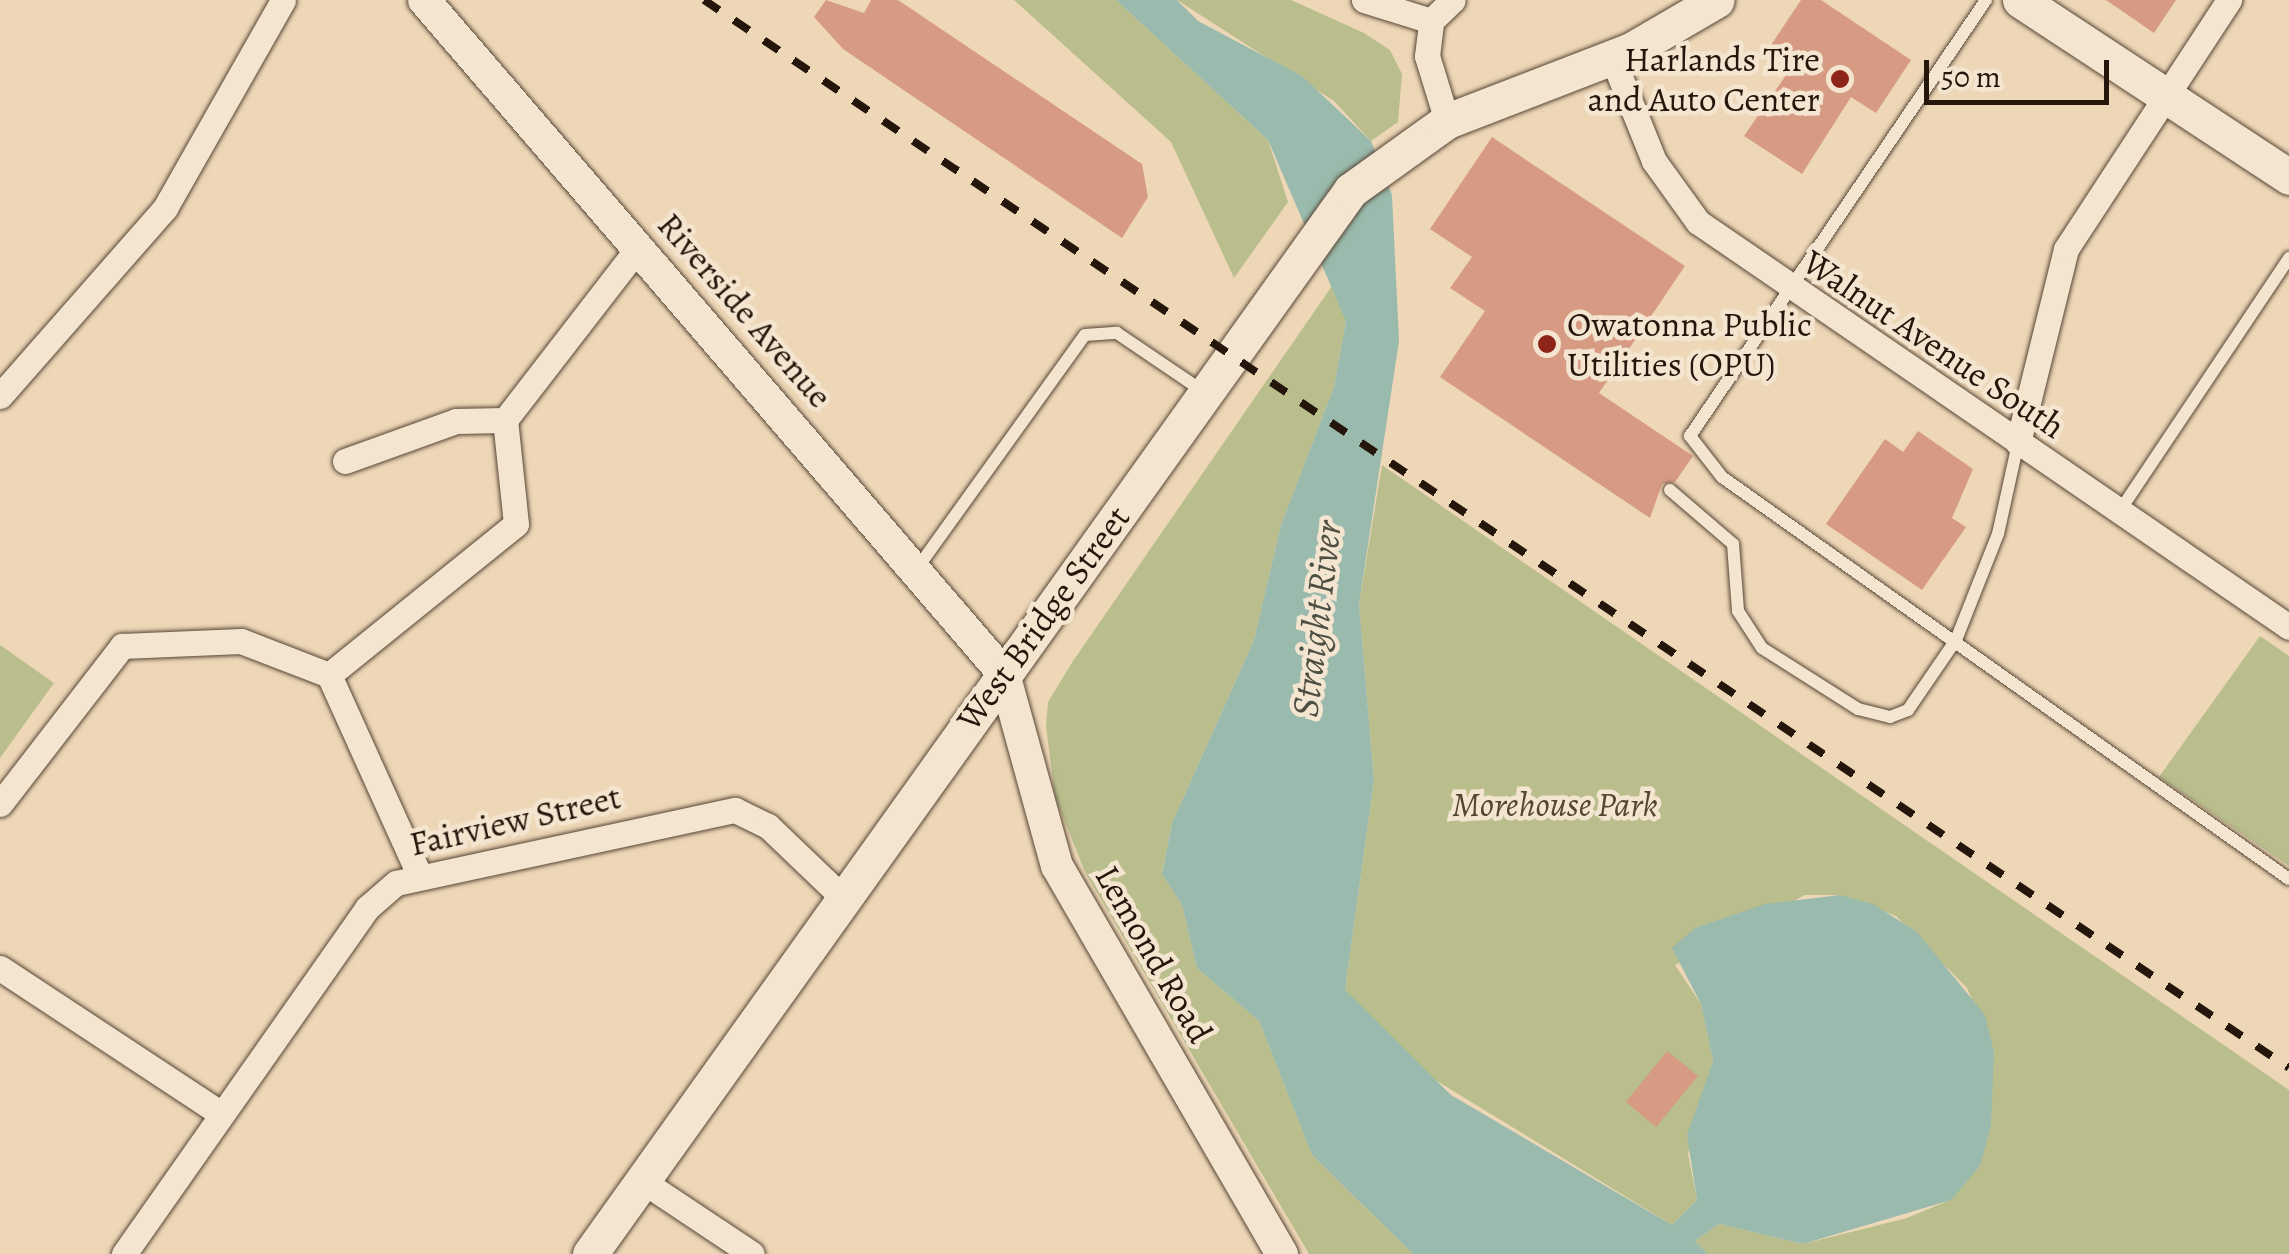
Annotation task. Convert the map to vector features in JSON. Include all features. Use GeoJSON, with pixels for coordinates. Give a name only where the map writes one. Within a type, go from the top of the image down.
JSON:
{"type":"FeatureCollection","features":[{"type":"Feature","properties":{"kind":"main road","name":"West Bridge Street"},"geometry":{"type":"LineString","coordinates":[[590,1254],[839,894],[1004,674],[1351,190],[1409,142],[1447,121],[1612,57],[1717,0]]}},
{"type":"Feature","properties":{"kind":"main road"},"geometry":{"type":"LineString","coordinates":[[2020,0],[2289,177]]}},
{"type":"Feature","properties":{"kind":"street"},"geometry":{"type":"LineString","coordinates":[[0,396],[165,208],[283,0]]}},
{"type":"Feature","properties":{"kind":"street","name":"Riverside Avenue"},"geometry":{"type":"LineString","coordinates":[[424,0],[1004,674]]}},
{"type":"Feature","properties":{"kind":"street"},"geometry":{"type":"LineString","coordinates":[[1447,121],[1427,56],[1431,21],[1453,0]]}},
{"type":"Feature","properties":{"kind":"street"},"geometry":{"type":"LineString","coordinates":[[2018,443],[2066,249],[2229,0]]}},
{"type":"Feature","properties":{"kind":"street"},"geometry":{"type":"LineString","coordinates":[[1380,2],[1431,21]]}},
{"type":"Feature","properties":{"kind":"street","name":"Walnut Avenue South"},"geometry":{"type":"LineString","coordinates":[[1612,57],[1673,193],[1788,287],[2289,627]]}},
{"type":"Feature","properties":{"kind":"street"},"geometry":{"type":"LineString","coordinates":[[329,676],[516,524],[505,420],[638,248]]}},
{"type":"Feature","properties":{"kind":"street"},"geometry":{"type":"LineString","coordinates":[[345,461],[456,421],[505,420]]}},
{"type":"Feature","properties":{"kind":"street"},"geometry":{"type":"LineString","coordinates":[[0,804],[122,646],[241,641],[329,676],[419,874]]}},
{"type":"Feature","properties":{"kind":"street","name":"Lemond Road"},"geometry":{"type":"LineString","coordinates":[[1004,674],[1057,866],[1282,1254]]}},
{"type":"Feature","properties":{"kind":"street","name":"Fairview Street"},"geometry":{"type":"LineString","coordinates":[[124,1254],[368,908],[419,874],[735,810],[768,826],[839,894]]}},
{"type":"Feature","properties":{"kind":"street"},"geometry":{"type":"LineString","coordinates":[[0,968],[220,1113]]}},
{"type":"Feature","properties":{"kind":"street"},"geometry":{"type":"LineString","coordinates":[[641,1180],[752,1254]]}},
{"type":"Feature","properties":{"kind":"lane"},"geometry":{"type":"LineString","coordinates":[[1986,0],[1690,436],[1722,477],[2289,879]]}},
{"type":"Feature","properties":{"kind":"lane"},"geometry":{"type":"LineString","coordinates":[[2119,512],[2289,258]]}},
{"type":"Feature","properties":{"kind":"lane"},"geometry":{"type":"LineString","coordinates":[[916,570],[1085,336],[1117,333],[1206,394]]}},
{"type":"Feature","properties":{"kind":"lane"},"geometry":{"type":"LineString","coordinates":[[1670,490],[1733,544],[1738,612],[1762,648],[1858,709],[1908,710],[1955,642],[1998,534],[2018,443]]}},
{"type":"Feature","properties":{"kind":"green space"},"geometry":{"type":"Polygon","coordinates":[[[1014,0],[1116,0],[1268,140],[1288,202],[1234,278],[1171,142],[1014,0]]]}},
{"type":"Feature","properties":{"kind":"green space"},"geometry":{"type":"Polygon","coordinates":[[[1177,0],[1291,0],[1364,33],[1390,50],[1402,74],[1398,122],[1371,141],[1334,101],[1177,0]]]}},
{"type":"Feature","properties":{"kind":"green space"},"geometry":{"type":"Polygon","coordinates":[[[1334,283],[1346,321],[1334,387],[1281,525],[1254,640],[1172,823],[1162,873],[1182,905],[1197,968],[1259,1021],[1312,1155],[1413,1254],[1309,1254],[1085,872],[1055,797],[1046,726],[1048,702],[1073,661],[1334,283]]]}},
{"type":"Feature","properties":{"kind":"green space","name":"Morehouse Park"},"geometry":{"type":"Polygon","coordinates":[[[1382,465],[2289,1090],[2289,1254],[1708,1254],[1695,1241],[1719,1224],[1803,1244],[1907,1218],[1950,1200],[1980,1165],[1994,1052],[1967,988],[1896,916],[1840,895],[1805,895],[1675,965],[1701,1004],[1713,1061],[1688,1154],[1697,1200],[1672,1225],[1414,1067],[1345,990],[1374,780],[1359,604],[1382,465]]]}},
{"type":"Feature","properties":{"kind":"green space"},"geometry":{"type":"Polygon","coordinates":[[[2260,636],[2289,656],[2289,866],[2159,777],[2260,636]]]}},
{"type":"Feature","properties":{"kind":"green space"},"geometry":{"type":"Polygon","coordinates":[[[0,645],[54,683],[0,758],[0,645]]]}},
{"type":"Feature","properties":{"kind":"water","name":"Straight River"},"geometry":{"type":"Polygon","coordinates":[[[1116,0],[1177,0],[1198,21],[1302,76],[1371,141],[1392,195],[1399,341],[1359,604],[1374,780],[1345,990],[1451,1095],[1672,1225],[1697,1200],[1687,1135],[1713,1061],[1701,1004],[1672,948],[1695,928],[1765,904],[1840,895],[1873,904],[1917,932],[1985,1015],[1994,1052],[1991,1126],[1980,1166],[1951,1200],[1803,1244],[1719,1224],[1695,1241],[1708,1254],[1413,1254],[1312,1155],[1259,1021],[1197,968],[1182,905],[1162,874],[1172,823],[1254,640],[1281,525],[1334,387],[1346,321],[1268,140],[1116,0]]]}},
{"type":"Feature","properties":{"kind":"building"},"geometry":{"type":"Polygon","coordinates":[[[826,0],[864,13],[871,0],[898,0],[1142,164],[1148,197],[1122,238],[843,49],[814,17],[826,0]]]}},
{"type":"Feature","properties":{"kind":"building","name":"Harlands Tire and Auto Center"},"geometry":{"type":"Polygon","coordinates":[[[1801,0],[1821,0],[1911,60],[1876,113],[1851,97],[1802,174],[1744,136],[1795,62],[1771,45],[1801,0]]]}},
{"type":"Feature","properties":{"kind":"building"},"geometry":{"type":"Polygon","coordinates":[[[2106,0],[2176,0],[2154,33],[2106,0]]]}},
{"type":"Feature","properties":{"kind":"building","name":"Owatonna Public Utilities (OPU)"},"geometry":{"type":"Polygon","coordinates":[[[1492,137],[1685,266],[1599,393],[1693,456],[1675,482],[1662,484],[1650,518],[1440,377],[1485,311],[1450,288],[1472,257],[1430,229],[1492,137]]]}},
{"type":"Feature","properties":{"kind":"building"},"geometry":{"type":"Polygon","coordinates":[[[1918,431],[1973,469],[1952,518],[1966,527],[1922,590],[1826,524],[1885,439],[1903,452],[1918,431]]]}},
{"type":"Feature","properties":{"kind":"building"},"geometry":{"type":"Polygon","coordinates":[[[1667,1051],[1698,1076],[1656,1127],[1626,1102],[1667,1051]]]}},
{"type":"Feature","properties":{"kind":"railway"},"geometry":{"type":"LineString","coordinates":[[704,0],[2289,1068]]}},
{"type":"Feature","properties":{"kind":"place","name":"Harlands Tire and Auto Center"},"geometry":{"type":"Point","coordinates":[1840,79]}},
{"type":"Feature","properties":{"kind":"place","name":"Owatonna Public Utilities (OPU)"},"geometry":{"type":"Point","coordinates":[1547,344]}}]}
